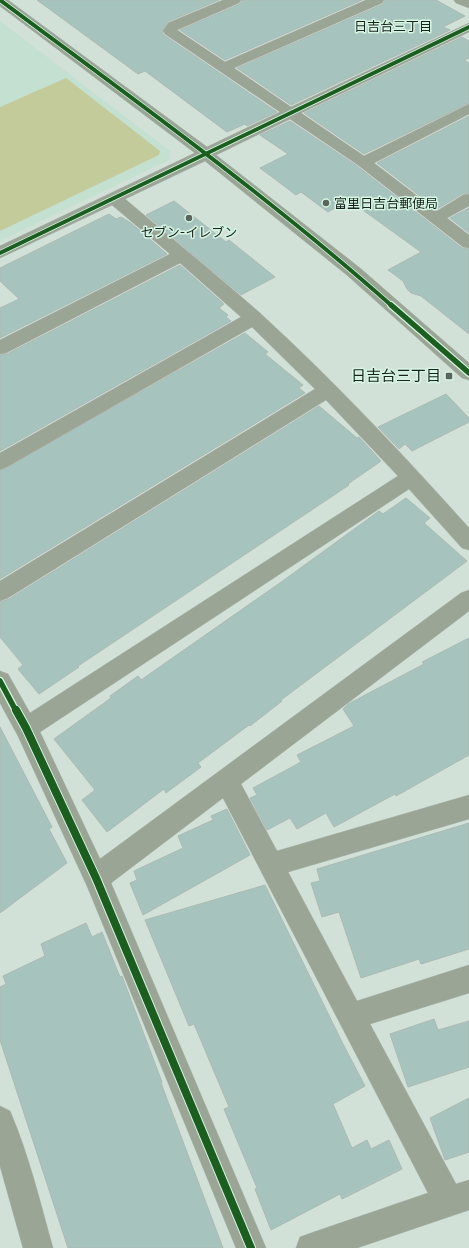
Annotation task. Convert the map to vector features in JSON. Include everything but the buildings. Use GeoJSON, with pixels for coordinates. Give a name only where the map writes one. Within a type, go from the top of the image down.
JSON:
{"type":"FeatureCollection","features":[{"type":"Feature","properties":{"kind":"street"},"geometry":{"type":"LineString","coordinates":[[0,0],[207,154],[354,272],[469,373]]}},
{"type":"Feature","properties":{"kind":"street"},"geometry":{"type":"LineString","coordinates":[[232,0],[173,26],[170,31],[363,162],[469,243]]}},
{"type":"Feature","properties":{"kind":"street"},"geometry":{"type":"LineString","coordinates":[[223,68],[377,0]]}},
{"type":"Feature","properties":{"kind":"street"},"geometry":{"type":"LineString","coordinates":[[461,0],[469,4]]}},
{"type":"Feature","properties":{"kind":"street"},"geometry":{"type":"LineString","coordinates":[[0,253],[115,199],[469,27]]}},
{"type":"Feature","properties":{"kind":"street"},"geometry":{"type":"LineString","coordinates":[[363,162],[469,108]]}},
{"type":"Feature","properties":{"kind":"street"},"geometry":{"type":"LineString","coordinates":[[115,199],[254,318],[328,390],[412,477],[469,542]]}},
{"type":"Feature","properties":{"kind":"street"},"geometry":{"type":"LineString","coordinates":[[436,218],[469,199]]}},
{"type":"Feature","properties":{"kind":"street"},"geometry":{"type":"LineString","coordinates":[[0,348],[181,255]]}},
{"type":"Feature","properties":{"kind":"street"},"geometry":{"type":"LineString","coordinates":[[0,462],[254,318]]}},
{"type":"Feature","properties":{"kind":"street"},"geometry":{"type":"LineString","coordinates":[[0,592],[328,390]]}},
{"type":"Feature","properties":{"kind":"street"},"geometry":{"type":"LineString","coordinates":[[26,728],[412,477]]}},
{"type":"Feature","properties":{"kind":"street"},"geometry":{"type":"LineString","coordinates":[[96,878],[469,599]]}},
{"type":"Feature","properties":{"kind":"street"},"geometry":{"type":"LineString","coordinates":[[0,681],[26,728],[96,878],[250,1248]]}},
{"type":"Feature","properties":{"kind":"street"},"geometry":{"type":"LineString","coordinates":[[226,780],[352,1016],[459,1198],[311,1248]]}},
{"type":"Feature","properties":{"kind":"street"},"geometry":{"type":"LineString","coordinates":[[271,865],[469,807]]}},
{"type":"Feature","properties":{"kind":"street"},"geometry":{"type":"LineString","coordinates":[[352,1016],[469,979]]}},
{"type":"Feature","properties":{"kind":"street"},"geometry":{"type":"LineString","coordinates":[[0,1121],[18,1176],[38,1248]]}},
{"type":"Feature","properties":{"kind":"shaded area"},"geometry":{"type":"Polygon","coordinates":[[[0,21],[170,151],[169,160],[0,241],[0,21]]]}},
{"type":"Feature","properties":{"kind":"green space"},"geometry":{"type":"Polygon","coordinates":[[[66,78],[160,151],[159,155],[0,231],[0,107],[66,78]]]}},
{"type":"Feature","properties":{"kind":"cycle path"},"geometry":{"type":"LineString","coordinates":[[0,0],[219,164],[354,272],[469,373]]}},
{"type":"Feature","properties":{"kind":"cycle path"},"geometry":{"type":"LineString","coordinates":[[0,253],[469,27]]}},
{"type":"Feature","properties":{"kind":"cycle path"},"geometry":{"type":"LineString","coordinates":[[0,681],[26,728],[96,878],[251,1248]]}},
{"type":"Feature","properties":{"kind":"place","name":"富里日吉台郵便局"},"geometry":{"type":"Point","coordinates":[326,203]}},
{"type":"Feature","properties":{"kind":"place","name":"セブン-イレブン"},"geometry":{"type":"Point","coordinates":[189,218]}},
{"type":"Feature","properties":{"kind":"place","name":"日吉台三丁目"},"geometry":{"type":"Point","coordinates":[449,376]}},
{"type":"Feature","properties":{"kind":"district","name":"日吉台三丁目"},"geometry":{"type":"Point","coordinates":[393,26]}}]}
